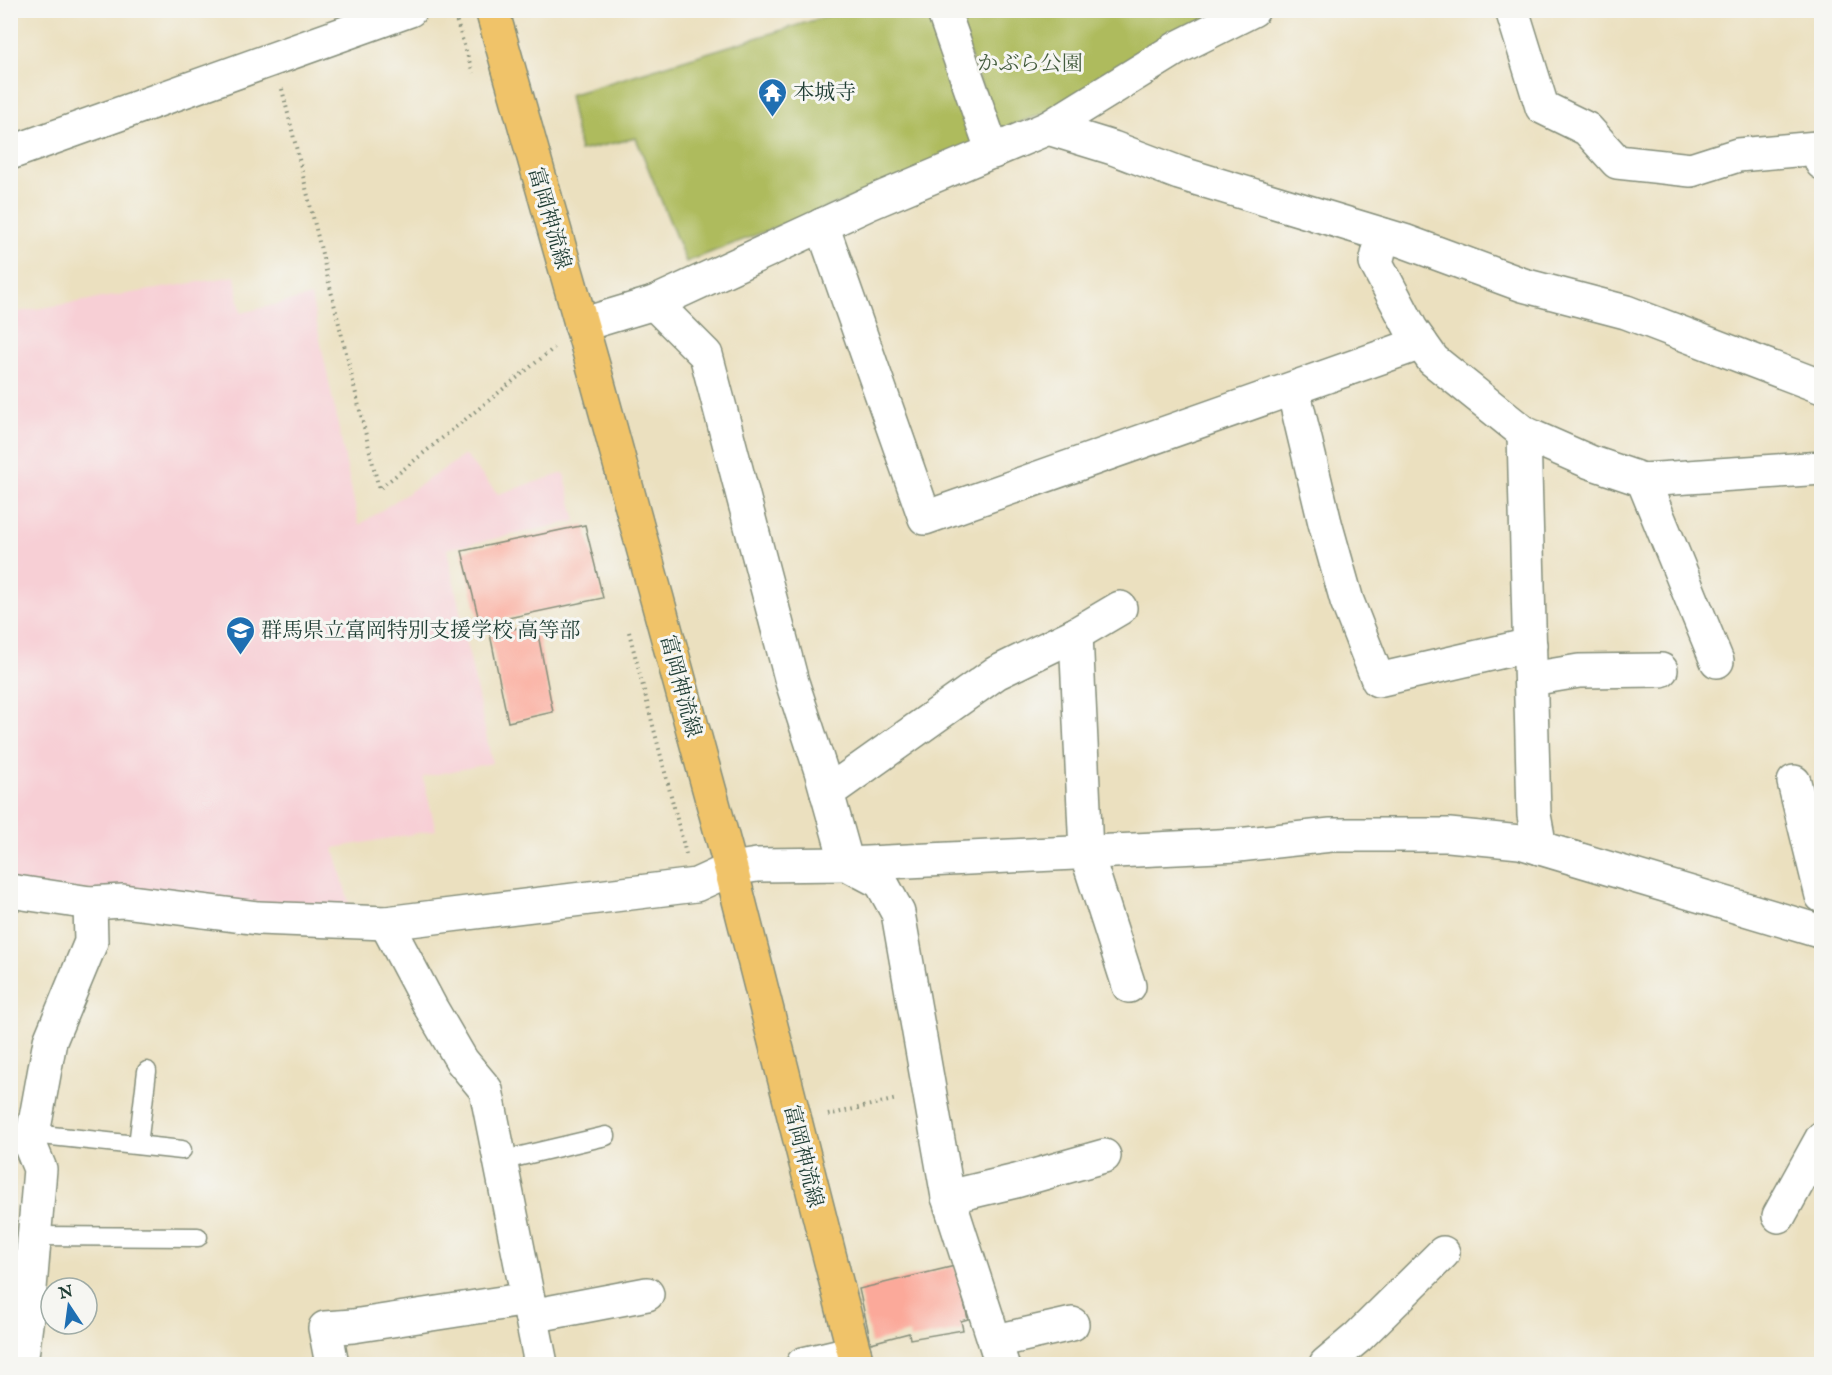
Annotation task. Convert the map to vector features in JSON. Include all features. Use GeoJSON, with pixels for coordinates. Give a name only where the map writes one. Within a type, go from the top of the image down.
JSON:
{"type":"FeatureCollection","features":[{"type":"Feature","properties":{"kind":"main road","name":"富岡神流線"},"geometry":{"type":"LineString","coordinates":[[492,10],[569,335],[731,869],[856,1358]]}},
{"type":"Feature","properties":{"kind":"street"},"geometry":{"type":"LineString","coordinates":[[10,153],[410,10]]}},
{"type":"Feature","properties":{"kind":"street"},"geometry":{"type":"LineString","coordinates":[[943,10],[993,152]]}},
{"type":"Feature","properties":{"kind":"street"},"geometry":{"type":"LineString","coordinates":[[569,335],[654,303],[822,225],[1048,128],[1179,47],[1253,10]]}},
{"type":"Feature","properties":{"kind":"street"},"geometry":{"type":"LineString","coordinates":[[1512,10],[1542,107],[1587,129],[1617,162],[1691,170],[1738,155],[1817,148],[1821,163]]}},
{"type":"Feature","properties":{"kind":"street"},"geometry":{"type":"LineString","coordinates":[[1048,128],[1113,148],[1179,173],[1383,235],[1523,285],[1626,312],[1821,387]]}},
{"type":"Feature","properties":{"kind":"street"},"geometry":{"type":"LineString","coordinates":[[822,225],[925,518],[1421,343]]}},
{"type":"Feature","properties":{"kind":"street"},"geometry":{"type":"LineString","coordinates":[[1383,235],[1376,263],[1411,329],[1433,360],[1524,433],[1590,462],[1643,480],[1821,468]]}},
{"type":"Feature","properties":{"kind":"street"},"geometry":{"type":"LineString","coordinates":[[654,303],[706,355],[792,682],[828,794],[847,864],[881,882],[898,913],[948,1197],[999,1353],[1072,1324]]}},
{"type":"Feature","properties":{"kind":"street"},"geometry":{"type":"LineString","coordinates":[[1293,388],[1325,523],[1347,601],[1378,680],[1530,645]]}},
{"type":"Feature","properties":{"kind":"street"},"geometry":{"type":"LineString","coordinates":[[1524,433],[1534,815],[1540,848]]}},
{"type":"Feature","properties":{"kind":"street"},"geometry":{"type":"LineString","coordinates":[[1643,480],[1717,661]]}},
{"type":"Feature","properties":{"kind":"street"},"geometry":{"type":"LineString","coordinates":[[828,794],[996,672],[1076,634],[1120,608]]}},
{"type":"Feature","properties":{"kind":"street"},"geometry":{"type":"LineString","coordinates":[[1076,634],[1086,852],[1129,986]]}},
{"type":"Feature","properties":{"kind":"street"},"geometry":{"type":"LineString","coordinates":[[1531,679],[1579,671],[1661,670]]}},
{"type":"Feature","properties":{"kind":"street"},"geometry":{"type":"LineString","coordinates":[[1794,782],[1821,896]]}},
{"type":"Feature","properties":{"kind":"street"},"geometry":{"type":"LineString","coordinates":[[10,891],[90,903],[123,902],[258,918],[386,923],[696,885],[731,869],[757,866],[847,864],[1238,845],[1343,835],[1449,835],[1520,842],[1821,932]]}},
{"type":"Feature","properties":{"kind":"street"},"geometry":{"type":"LineString","coordinates":[[21,1365],[34,1236],[25,1172],[50,1041],[91,942],[90,903]]}},
{"type":"Feature","properties":{"kind":"street"},"geometry":{"type":"LineString","coordinates":[[386,923],[462,1061],[486,1090],[541,1365]]}},
{"type":"Feature","properties":{"kind":"street"},"geometry":{"type":"LineString","coordinates":[[1779,1216],[1821,1138]]}},
{"type":"Feature","properties":{"kind":"street"},"geometry":{"type":"LineString","coordinates":[[948,1197],[1016,1181],[1104,1156]]}},
{"type":"Feature","properties":{"kind":"street"},"geometry":{"type":"LineString","coordinates":[[1326,1365],[1443,1254]]}},
{"type":"Feature","properties":{"kind":"street"},"geometry":{"type":"LineString","coordinates":[[332,1365],[325,1328],[530,1308],[647,1293]]}},
{"type":"Feature","properties":{"kind":"street"},"geometry":{"type":"LineString","coordinates":[[803,1365],[856,1358]]}},
{"type":"Feature","properties":{"kind":"lane"},"geometry":{"type":"LineString","coordinates":[[138,1145],[147,1071]]}},
{"type":"Feature","properties":{"kind":"lane"},"geometry":{"type":"LineString","coordinates":[[33,1134],[182,1150]]}},
{"type":"Feature","properties":{"kind":"lane"},"geometry":{"type":"LineString","coordinates":[[500,1161],[606,1136]]}},
{"type":"Feature","properties":{"kind":"lane"},"geometry":{"type":"LineString","coordinates":[[34,1236],[198,1237]]}},
{"type":"Feature","properties":{"kind":"path"},"geometry":{"type":"LineString","coordinates":[[275,59],[379,489],[569,335]]}},
{"type":"Feature","properties":{"kind":"path"},"geometry":{"type":"LineString","coordinates":[[796,1123],[930,1091]]}},
{"type":"Feature","properties":{"kind":"shaded area","name":"群馬県立富岡特別支援学校 高等部"},"geometry":{"type":"Polygon","coordinates":[[[235,276],[241,313],[311,296],[359,525],[465,455],[498,494],[564,473],[576,521],[447,549],[492,763],[423,777],[436,830],[334,848],[351,910],[11,885],[11,313],[235,276]]]}},
{"type":"Feature","properties":{"kind":"green space","name":"本城寺"},"geometry":{"type":"Polygon","coordinates":[[[844,11],[934,11],[981,148],[686,262],[636,138],[580,151],[569,95],[844,11]]]}},
{"type":"Feature","properties":{"kind":"green space","name":"かぶら公園"},"geometry":{"type":"Polygon","coordinates":[[[954,11],[1230,11],[1071,103],[998,131],[954,11]]]}},
{"type":"Feature","properties":{"kind":"building"},"geometry":{"type":"Polygon","coordinates":[[[585,525],[603,598],[480,624],[462,551],[585,525]]]}},
{"type":"Feature","properties":{"kind":"building"},"geometry":{"type":"Polygon","coordinates":[[[536,624],[553,712],[508,722],[490,634],[536,624]]]}},
{"type":"Feature","properties":{"kind":"building"},"geometry":{"type":"Polygon","coordinates":[[[955,1266],[968,1319],[961,1321],[963,1330],[910,1339],[909,1333],[871,1343],[859,1289],[955,1266]]]}},
{"type":"Feature","properties":{"kind":"place","name":"本城寺"},"geometry":{"type":"Point","coordinates":[772,118]}},
{"type":"Feature","properties":{"kind":"place","name":"群馬県立富岡特別支援学校 高等部"},"geometry":{"type":"Point","coordinates":[240,656]}}]}
